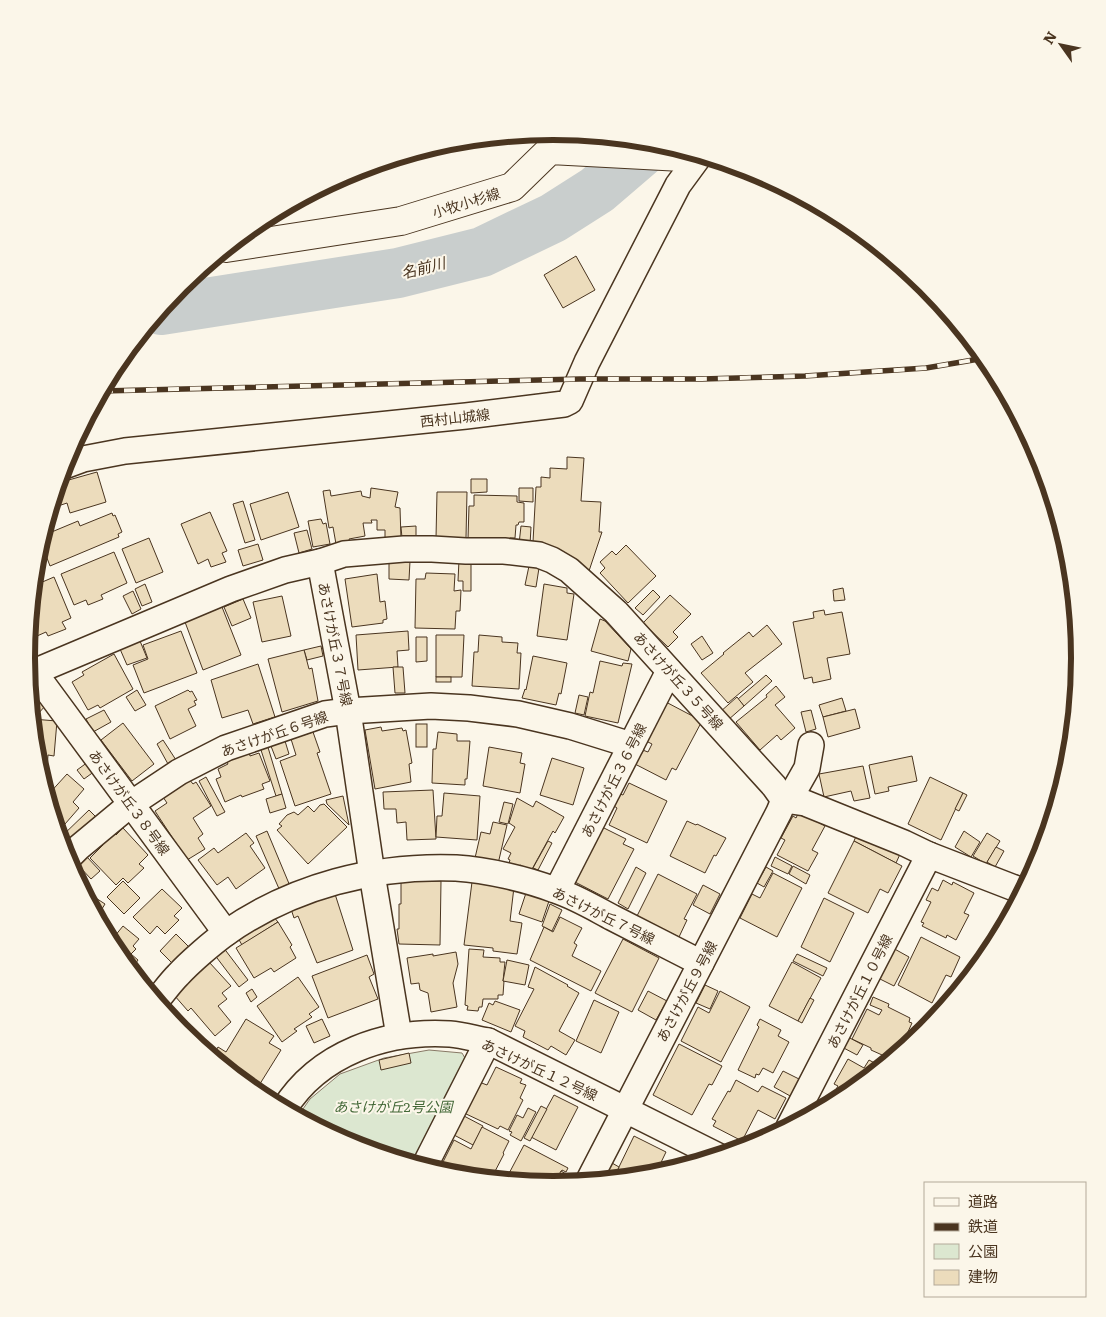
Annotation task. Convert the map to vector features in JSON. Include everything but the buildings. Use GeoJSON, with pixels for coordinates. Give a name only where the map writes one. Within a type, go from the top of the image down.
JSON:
{"type":"FeatureCollection","features":[{"type":"Feature","properties":{"kind":"main road","name":"小牧小杉線"},"geometry":{"type":"LineString","coordinates":[[241,246],[401,222],[512,187],[550,150],[673,155]]}},
{"type":"Feature","properties":{"kind":"street","name":"西村山城線"},"geometry":{"type":"LineString","coordinates":[[73,463],[125,451],[564,404],[570,401],[587,362],[678,185],[689,159]]}},
{"type":"Feature","properties":{"kind":"street","name":"あさけが丘３５号線"},"geometry":{"type":"LineString","coordinates":[[320,562],[344,554],[404,549],[504,551],[539,555],[552,560],[569,570],[616,612],[774,786],[784,800]]}},
{"type":"Feature","properties":{"kind":"street","name":"あさけが丘３７号線"},"geometry":{"type":"LineString","coordinates":[[35,670],[231,589],[285,570],[320,562],[348,711],[372,874],[399,1036]]}},
{"type":"Feature","properties":{"kind":"street","name":"あさけが丘３６号線"},"geometry":{"type":"LineString","coordinates":[[556,890],[669,670]]}},
{"type":"Feature","properties":{"kind":"street","name":"あさけが丘３８号線"},"geometry":{"type":"LineString","coordinates":[[36,678],[226,933]]}},
{"type":"Feature","properties":{"kind":"street","name":"あさけが丘６号線"},"geometry":{"type":"LineString","coordinates":[[73,853],[131,804],[179,772],[226,748],[325,714],[432,706],[469,708],[518,714],[570,726],[631,745]]}},
{"type":"Feature","properties":{"kind":"street","name":"あさけが丘９号線"},"geometry":{"type":"LineString","coordinates":[[592,1175],[784,800],[794,791],[807,768],[811,745]]}},
{"type":"Feature","properties":{"kind":"street"},"geometry":{"type":"LineString","coordinates":[[784,800],[805,803],[904,843],[928,855],[1017,889]]}},
{"type":"Feature","properties":{"kind":"street","name":"あさけが丘１０号線"},"geometry":{"type":"LineString","coordinates":[[794,1116],[928,855]]}},
{"type":"Feature","properties":{"kind":"street","name":"あさけが丘７号線"},"geometry":{"type":"LineString","coordinates":[[160,996],[178,975],[226,933],[255,916],[295,895],[316,887],[353,876],[395,870],[457,868],[515,878],[556,890],[571,895],[701,963]]}},
{"type":"Feature","properties":{"kind":"street","name":"あさけが丘１２号線"},"geometry":{"type":"LineString","coordinates":[[288,1103],[301,1086],[332,1060],[377,1041],[399,1036],[452,1034],[488,1041],[710,1152]]}},
{"type":"Feature","properties":{"kind":"street"},"geometry":{"type":"LineString","coordinates":[[427,1161],[488,1041]]}},
{"type":"Feature","properties":{"kind":"green space","name":"あさけが丘2号公園"},"geometry":{"type":"Polygon","coordinates":[[[429,1050],[462,1053],[469,1065],[420,1159],[355,1137],[302,1111],[310,1099],[340,1074],[384,1058],[429,1050]]]}},
{"type":"Feature","properties":{"kind":"waterway","name":"名前川"},"geometry":{"type":"LineString","coordinates":[[172,308],[398,273],[482,252],[553,218],[597,190],[645,149]]}},
{"type":"Feature","properties":{"kind":"railway"},"geometry":{"type":"LineString","coordinates":[[109,391],[580,379],[702,379],[805,376],[926,368],[976,360]]}}]}
